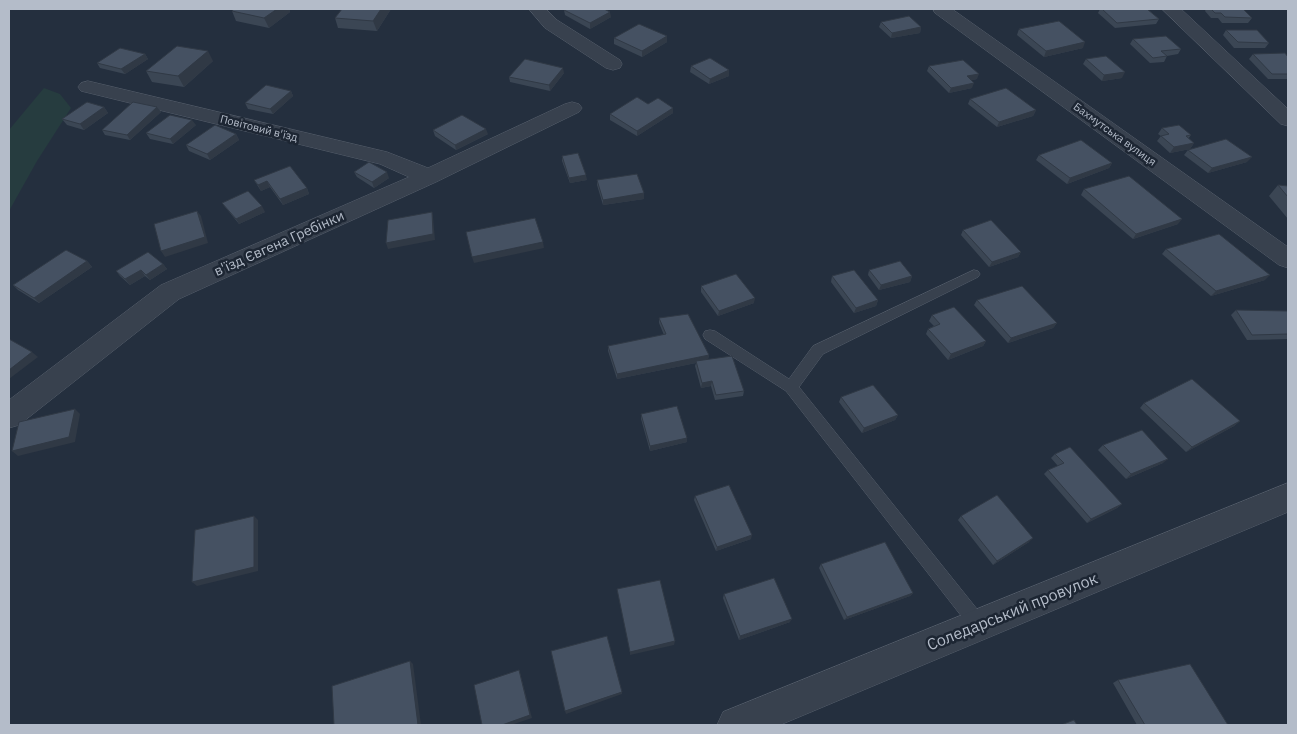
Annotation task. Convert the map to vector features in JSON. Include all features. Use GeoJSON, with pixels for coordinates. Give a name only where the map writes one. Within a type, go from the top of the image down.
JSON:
{"type":"FeatureCollection","features":[{"type":"Feature","properties":{"kind":"street"},"geometry":{"type":"LineString","coordinates":[[537,9],[551,24],[613,64]]}},
{"type":"Feature","properties":{"kind":"street","name":"Бахмутська вулиця"},"geometry":{"type":"LineString","coordinates":[[941,9],[1288,259]]}},
{"type":"Feature","properties":{"kind":"street"},"geometry":{"type":"LineString","coordinates":[[1171,9],[1288,120]]}},
{"type":"Feature","properties":{"kind":"street","name":"Повітовий в'їзд"},"geometry":{"type":"LineString","coordinates":[[88,87],[387,159],[428,177]]}},
{"type":"Feature","properties":{"kind":"street","name":"в'їзд Євгена Гребінки"},"geometry":{"type":"LineString","coordinates":[[9,416],[170,292],[428,177],[572,108]]}},
{"type":"Feature","properties":{"kind":"street","name":"Соледарський провулок"},"geometry":{"type":"LineString","coordinates":[[736,725],[1288,497]]}},
{"type":"Feature","properties":{"kind":"lane"},"geometry":{"type":"LineString","coordinates":[[791,387],[818,350],[974,274]]}},
{"type":"Feature","properties":{"kind":"lane"},"geometry":{"type":"LineString","coordinates":[[710,335],[791,387],[979,625]]}},
{"type":"Feature","properties":{"kind":"green space"},"geometry":{"type":"Polygon","coordinates":[[[44,88],[60,94],[71,108],[37,161],[9,211],[9,130],[44,88]]]}},
{"type":"Feature","properties":{"kind":"building"},"geometry":{"type":"Polygon","coordinates":[[[234,9],[277,9],[264,18],[232,11],[234,9]]]}},
{"type":"Feature","properties":{"kind":"building"},"geometry":{"type":"Polygon","coordinates":[[[342,9],[381,9],[373,21],[335,18],[342,9]]]}},
{"type":"Feature","properties":{"kind":"building"},"geometry":{"type":"Polygon","coordinates":[[[604,9],[610,12],[590,23],[564,10],[604,9]]]}},
{"type":"Feature","properties":{"kind":"building"},"geometry":{"type":"Polygon","coordinates":[[[1102,9],[1147,9],[1159,19],[1117,23],[1102,9]]]}},
{"type":"Feature","properties":{"kind":"building"},"geometry":{"type":"Polygon","coordinates":[[[1211,9],[1243,9],[1252,18],[1225,17],[1211,9]]]}},
{"type":"Feature","properties":{"kind":"building"},"geometry":{"type":"Polygon","coordinates":[[[909,16],[921,27],[892,33],[881,22],[909,16]]]}},
{"type":"Feature","properties":{"kind":"building"},"geometry":{"type":"Polygon","coordinates":[[[1059,21],[1085,42],[1046,51],[1019,29],[1059,21]]]}},
{"type":"Feature","properties":{"kind":"building"},"geometry":{"type":"Polygon","coordinates":[[[639,24],[667,36],[642,51],[614,38],[639,24]]]}},
{"type":"Feature","properties":{"kind":"building"},"geometry":{"type":"Polygon","coordinates":[[[1226,30],[1257,30],[1269,43],[1238,42],[1226,30]]]}},
{"type":"Feature","properties":{"kind":"building"},"geometry":{"type":"Polygon","coordinates":[[[1166,36],[1181,49],[1161,51],[1167,56],[1153,58],[1133,39],[1166,36]]]}},
{"type":"Feature","properties":{"kind":"building"},"geometry":{"type":"Polygon","coordinates":[[[177,46],[208,51],[178,76],[146,71],[177,46]]]}},
{"type":"Feature","properties":{"kind":"building"},"geometry":{"type":"Polygon","coordinates":[[[120,48],[145,54],[121,69],[97,63],[120,48]]]}},
{"type":"Feature","properties":{"kind":"building"},"geometry":{"type":"Polygon","coordinates":[[[1285,53],[1288,57],[1288,74],[1272,74],[1253,54],[1285,53]]]}},
{"type":"Feature","properties":{"kind":"building"},"geometry":{"type":"Polygon","coordinates":[[[1106,56],[1125,72],[1104,75],[1086,59],[1106,56]]]}},
{"type":"Feature","properties":{"kind":"building"},"geometry":{"type":"Polygon","coordinates":[[[710,58],[729,70],[710,79],[691,66],[710,58]]]}},
{"type":"Feature","properties":{"kind":"building"},"geometry":{"type":"Polygon","coordinates":[[[525,59],[563,68],[549,85],[509,77],[525,59]]]}},
{"type":"Feature","properties":{"kind":"building"},"geometry":{"type":"Polygon","coordinates":[[[963,60],[979,74],[967,76],[974,83],[951,88],[929,66],[963,60]]]}},
{"type":"Feature","properties":{"kind":"building"},"geometry":{"type":"Polygon","coordinates":[[[266,85],[291,91],[270,109],[245,103],[266,85]]]}},
{"type":"Feature","properties":{"kind":"building"},"geometry":{"type":"Polygon","coordinates":[[[1006,88],[1036,110],[999,122],[970,99],[1006,88]]]}},
{"type":"Feature","properties":{"kind":"building"},"geometry":{"type":"Polygon","coordinates":[[[637,97],[648,104],[658,98],[673,108],[637,131],[610,114],[637,97]]]}},
{"type":"Feature","properties":{"kind":"building"},"geometry":{"type":"Polygon","coordinates":[[[87,102],[104,107],[80,124],[62,119],[87,102]]]}},
{"type":"Feature","properties":{"kind":"building"},"geometry":{"type":"Polygon","coordinates":[[[133,102],[157,107],[127,135],[102,130],[133,102]]]}},
{"type":"Feature","properties":{"kind":"building"},"geometry":{"type":"Polygon","coordinates":[[[170,115],[192,120],[170,139],[146,133],[170,115]]]}},
{"type":"Feature","properties":{"kind":"building"},"geometry":{"type":"Polygon","coordinates":[[[462,115],[486,129],[455,145],[433,130],[462,115]]]}},
{"type":"Feature","properties":{"kind":"building"},"geometry":{"type":"Polygon","coordinates":[[[215,125],[236,134],[207,154],[186,145],[215,125]]]}},
{"type":"Feature","properties":{"kind":"building"},"geometry":{"type":"Polygon","coordinates":[[[1179,125],[1191,135],[1186,136],[1194,143],[1174,147],[1161,136],[1169,134],[1162,128],[1179,125]]]}},
{"type":"Feature","properties":{"kind":"building"},"geometry":{"type":"Polygon","coordinates":[[[1226,139],[1252,157],[1212,168],[1188,150],[1226,139]]]}},
{"type":"Feature","properties":{"kind":"building"},"geometry":{"type":"Polygon","coordinates":[[[1081,140],[1112,163],[1070,178],[1039,155],[1081,140]]]}},
{"type":"Feature","properties":{"kind":"building"},"geometry":{"type":"Polygon","coordinates":[[[578,153],[586,175],[569,178],[562,156],[578,153]]]}},
{"type":"Feature","properties":{"kind":"building"},"geometry":{"type":"Polygon","coordinates":[[[369,162],[387,172],[372,182],[354,172],[369,162]]]}},
{"type":"Feature","properties":{"kind":"building"},"geometry":{"type":"Polygon","coordinates":[[[290,166],[307,188],[280,199],[267,181],[258,185],[254,180],[290,166]]]}},
{"type":"Feature","properties":{"kind":"building"},"geometry":{"type":"Polygon","coordinates":[[[637,174],[644,193],[603,200],[597,180],[637,174]]]}},
{"type":"Feature","properties":{"kind":"building"},"geometry":{"type":"Polygon","coordinates":[[[1129,176],[1182,219],[1136,234],[1084,189],[1129,176]]]}},
{"type":"Feature","properties":{"kind":"building"},"geometry":{"type":"Polygon","coordinates":[[[1278,185],[1288,186],[1288,197],[1278,185]]]}},
{"type":"Feature","properties":{"kind":"building"},"geometry":{"type":"Polygon","coordinates":[[[248,191],[262,206],[236,219],[222,203],[248,191]]]}},
{"type":"Feature","properties":{"kind":"building"},"geometry":{"type":"Polygon","coordinates":[[[197,211],[205,237],[161,251],[154,224],[197,211]]]}},
{"type":"Feature","properties":{"kind":"building"},"geometry":{"type":"Polygon","coordinates":[[[432,212],[433,234],[386,243],[388,220],[432,212]]]}},
{"type":"Feature","properties":{"kind":"building"},"geometry":{"type":"Polygon","coordinates":[[[535,218],[543,242],[472,257],[466,232],[535,218]]]}},
{"type":"Feature","properties":{"kind":"building"},"geometry":{"type":"Polygon","coordinates":[[[991,220],[1021,252],[992,262],[963,230],[991,220]]]}},
{"type":"Feature","properties":{"kind":"building"},"geometry":{"type":"Polygon","coordinates":[[[1219,234],[1270,275],[1216,291],[1166,249],[1219,234]]]}},
{"type":"Feature","properties":{"kind":"building"},"geometry":{"type":"Polygon","coordinates":[[[66,250],[87,261],[34,298],[13,285],[66,250]]]}},
{"type":"Feature","properties":{"kind":"building"},"geometry":{"type":"Polygon","coordinates":[[[148,252],[163,264],[146,275],[141,270],[125,279],[116,271],[148,252]]]}},
{"type":"Feature","properties":{"kind":"building"},"geometry":{"type":"Polygon","coordinates":[[[900,261],[912,276],[881,285],[869,270],[900,261]]]}},
{"type":"Feature","properties":{"kind":"building"},"geometry":{"type":"Polygon","coordinates":[[[854,270],[878,300],[856,308],[832,276],[854,270]]]}},
{"type":"Feature","properties":{"kind":"building"},"geometry":{"type":"Polygon","coordinates":[[[736,274],[755,298],[719,311],[701,286],[736,274]]]}},
{"type":"Feature","properties":{"kind":"building"},"geometry":{"type":"Polygon","coordinates":[[[1022,286],[1057,323],[1011,338],[977,300],[1022,286]]]}},
{"type":"Feature","properties":{"kind":"building"},"geometry":{"type":"Polygon","coordinates":[[[954,307],[986,341],[951,354],[928,329],[940,324],[932,315],[954,307]]]}},
{"type":"Feature","properties":{"kind":"building"},"geometry":{"type":"Polygon","coordinates":[[[1236,310],[1288,311],[1288,334],[1252,335],[1236,310]]]}},
{"type":"Feature","properties":{"kind":"building"},"geometry":{"type":"Polygon","coordinates":[[[688,314],[709,355],[617,374],[608,346],[666,334],[659,318],[688,314]]]}},
{"type":"Feature","properties":{"kind":"building"},"geometry":{"type":"Polygon","coordinates":[[[9,339],[32,352],[9,370],[9,339]]]}},
{"type":"Feature","properties":{"kind":"building"},"geometry":{"type":"Polygon","coordinates":[[[732,356],[744,391],[716,395],[712,381],[702,383],[696,361],[732,356]]]}},
{"type":"Feature","properties":{"kind":"building"},"geometry":{"type":"Polygon","coordinates":[[[1192,379],[1240,421],[1192,447],[1144,403],[1192,379]]]}},
{"type":"Feature","properties":{"kind":"building"},"geometry":{"type":"Polygon","coordinates":[[[873,385],[898,415],[864,428],[841,397],[873,385]]]}},
{"type":"Feature","properties":{"kind":"building"},"geometry":{"type":"Polygon","coordinates":[[[677,406],[687,438],[650,446],[641,414],[677,406]]]}},
{"type":"Feature","properties":{"kind":"building"},"geometry":{"type":"Polygon","coordinates":[[[75,409],[69,437],[12,451],[19,422],[75,409]]]}},
{"type":"Feature","properties":{"kind":"building"},"geometry":{"type":"Polygon","coordinates":[[[1142,430],[1168,459],[1131,474],[1103,445],[1142,430]]]}},
{"type":"Feature","properties":{"kind":"building"},"geometry":{"type":"Polygon","coordinates":[[[1070,447],[1122,504],[1091,519],[1048,470],[1064,463],[1055,454],[1070,447]]]}},
{"type":"Feature","properties":{"kind":"building"},"geometry":{"type":"Polygon","coordinates":[[[729,485],[752,535],[717,547],[695,496],[729,485]]]}},
{"type":"Feature","properties":{"kind":"building"},"geometry":{"type":"Polygon","coordinates":[[[997,495],[1033,538],[997,561],[961,516],[997,495]]]}},
{"type":"Feature","properties":{"kind":"building"},"geometry":{"type":"Polygon","coordinates":[[[254,516],[254,567],[192,582],[195,530],[254,516]]]}},
{"type":"Feature","properties":{"kind":"building"},"geometry":{"type":"Polygon","coordinates":[[[885,542],[913,593],[847,617],[821,564],[885,542]]]}},
{"type":"Feature","properties":{"kind":"building"},"geometry":{"type":"Polygon","coordinates":[[[774,578],[792,619],[740,636],[724,594],[774,578]]]}},
{"type":"Feature","properties":{"kind":"building"},"geometry":{"type":"Polygon","coordinates":[[[660,580],[675,641],[630,652],[617,589],[660,580]]]}},
{"type":"Feature","properties":{"kind":"building"},"geometry":{"type":"Polygon","coordinates":[[[607,636],[622,692],[565,711],[551,651],[607,636]]]}},
{"type":"Feature","properties":{"kind":"building"},"geometry":{"type":"Polygon","coordinates":[[[410,661],[418,725],[334,725],[332,686],[410,661]]]}},
{"type":"Feature","properties":{"kind":"building"},"geometry":{"type":"Polygon","coordinates":[[[1190,664],[1228,725],[1145,725],[1118,680],[1190,664]]]}},
{"type":"Feature","properties":{"kind":"building"},"geometry":{"type":"Polygon","coordinates":[[[519,670],[530,715],[502,725],[482,725],[474,685],[519,670]]]}},
{"type":"Feature","properties":{"kind":"building"},"geometry":{"type":"Polygon","coordinates":[[[1074,720],[1077,725],[1061,725],[1074,720]]]}}]}
